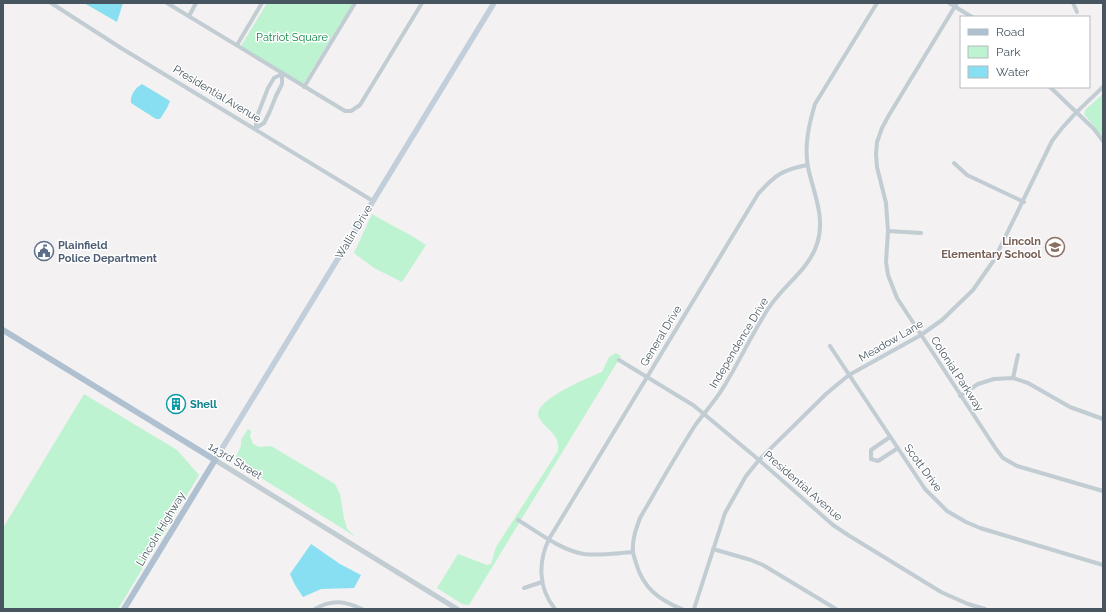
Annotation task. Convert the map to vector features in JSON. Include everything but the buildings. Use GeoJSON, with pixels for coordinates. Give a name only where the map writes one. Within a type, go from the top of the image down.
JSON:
{"type":"FeatureCollection","features":[{"type":"Feature","properties":{"kind":"main road","name":"Wallin Drive"},"geometry":{"type":"LineString","coordinates":[[215,460],[494,3]]}},
{"type":"Feature","properties":{"kind":"main road","name":"143rd Street"},"geometry":{"type":"LineString","coordinates":[[3,330],[215,460]]}},
{"type":"Feature","properties":{"kind":"main road","name":"Lincoln Highway"},"geometry":{"type":"LineString","coordinates":[[124,609],[215,460]]}},
{"type":"Feature","properties":{"kind":"street","name":"Presidential Avenue"},"geometry":{"type":"LineString","coordinates":[[51,3],[121,48],[256,128],[373,200]]}},
{"type":"Feature","properties":{"kind":"street"},"geometry":{"type":"LineString","coordinates":[[167,3],[345,111],[351,111],[360,105],[422,3]]}},
{"type":"Feature","properties":{"kind":"street"},"geometry":{"type":"LineString","coordinates":[[189,16],[196,3]]}},
{"type":"Feature","properties":{"kind":"street"},"geometry":{"type":"LineString","coordinates":[[237,45],[262,3]]}},
{"type":"Feature","properties":{"kind":"street"},"geometry":{"type":"LineString","coordinates":[[304,87],[355,3]]}},
{"type":"Feature","properties":{"kind":"street","name":"Independence Drive"},"geometry":{"type":"LineString","coordinates":[[682,609],[659,598],[647,586],[638,570],[633,552],[634,535],[640,518],[697,423],[722,389],[769,308],[811,259],[818,243],[820,225],[819,208],[807,165],[806,142],[809,123],[815,104],[877,3]]}},
{"type":"Feature","properties":{"kind":"street"},"geometry":{"type":"LineString","coordinates":[[949,3],[956,5],[971,16]]}},
{"type":"Feature","properties":{"kind":"street"},"geometry":{"type":"LineString","coordinates":[[1073,3],[1077,12]]}},
{"type":"Feature","properties":{"kind":"street","name":"Colonial Parkway"},"geometry":{"type":"LineString","coordinates":[[956,5],[889,115],[877,142],[877,167],[886,203],[888,231],[886,262],[888,275],[897,298],[996,450],[1010,463],[1025,469],[1103,491]]}},
{"type":"Feature","properties":{"kind":"street"},"geometry":{"type":"LineString","coordinates":[[256,128],[264,123],[270,111],[282,84],[282,74]]}},
{"type":"Feature","properties":{"kind":"street"},"geometry":{"type":"LineString","coordinates":[[256,128],[256,119],[268,88],[274,78],[282,74]]}},
{"type":"Feature","properties":{"kind":"street","name":"Meadow Lane"},"geometry":{"type":"LineString","coordinates":[[694,609],[718,530],[728,507],[746,476],[759,460],[826,394],[849,375],[921,335],[942,320],[973,290],[994,260],[1024,202],[1041,162],[1052,141],[1063,125],[1103,87]]}},
{"type":"Feature","properties":{"kind":"street"},"geometry":{"type":"LineString","coordinates":[[1051,88],[1094,129],[1103,141]]}},
{"type":"Feature","properties":{"kind":"street"},"geometry":{"type":"LineString","coordinates":[[954,164],[967,175],[1024,202]]}},
{"type":"Feature","properties":{"kind":"street","name":"General Drive"},"geometry":{"type":"LineString","coordinates":[[555,609],[546,596],[542,582],[541,560],[549,538],[758,194],[769,181],[780,173],[807,165]]}},
{"type":"Feature","properties":{"kind":"street"},"geometry":{"type":"LineString","coordinates":[[888,231],[921,233]]}},
{"type":"Feature","properties":{"kind":"street","name":"Scott Drive"},"geometry":{"type":"LineString","coordinates":[[830,346],[926,490],[937,502],[956,517],[980,528],[1103,564]]}},
{"type":"Feature","properties":{"kind":"street"},"geometry":{"type":"LineString","coordinates":[[1013,378],[1018,355]]}},
{"type":"Feature","properties":{"kind":"street","name":"Presidential Avenue"},"geometry":{"type":"LineString","coordinates":[[619,360],[704,414],[833,524],[848,535],[941,592],[968,604],[985,609]]}},
{"type":"Feature","properties":{"kind":"street"},"geometry":{"type":"LineString","coordinates":[[960,396],[978,384],[994,379],[1013,378],[1028,383],[1070,407],[1103,419]]}},
{"type":"Feature","properties":{"kind":"street"},"geometry":{"type":"LineString","coordinates":[[890,437],[871,450],[872,459],[878,461],[898,448]]}},
{"type":"Feature","properties":{"kind":"street","name":"143rd Street"},"geometry":{"type":"LineString","coordinates":[[215,460],[457,609]]}},
{"type":"Feature","properties":{"kind":"street"},"geometry":{"type":"LineString","coordinates":[[518,520],[569,550],[582,554],[594,555],[633,552]]}},
{"type":"Feature","properties":{"kind":"street"},"geometry":{"type":"LineString","coordinates":[[713,549],[763,565],[836,609]]}},
{"type":"Feature","properties":{"kind":"street"},"geometry":{"type":"LineString","coordinates":[[524,588],[542,582]]}},
{"type":"Feature","properties":{"kind":"street"},"geometry":{"type":"LineString","coordinates":[[315,609],[330,602],[349,604],[362,609]]}},
{"type":"Feature","properties":{"kind":"green space","name":"Patriot Square"},"geometry":{"type":"Polygon","coordinates":[[[267,3],[353,3],[303,84],[241,46],[267,3]]]}},
{"type":"Feature","properties":{"kind":"green space"},"geometry":{"type":"Polygon","coordinates":[[[1103,94],[1103,137],[1084,114],[1086,109],[1103,94]]]}},
{"type":"Feature","properties":{"kind":"green space"},"geometry":{"type":"Polygon","coordinates":[[[372,214],[426,245],[402,282],[374,268],[354,253],[372,214]]]}},
{"type":"Feature","properties":{"kind":"green space"},"geometry":{"type":"Polygon","coordinates":[[[616,353],[621,356],[469,605],[462,604],[437,588],[458,554],[487,565],[491,564],[496,547],[558,451],[555,436],[539,418],[539,411],[543,404],[574,384],[602,372],[609,357],[616,353]]]}},
{"type":"Feature","properties":{"kind":"green space"},"geometry":{"type":"Polygon","coordinates":[[[84,394],[177,450],[199,475],[118,609],[3,609],[3,528],[84,394]]]}},
{"type":"Feature","properties":{"kind":"green space"},"geometry":{"type":"Polygon","coordinates":[[[248,429],[251,431],[250,436],[253,444],[259,447],[271,446],[335,484],[340,494],[347,529],[356,537],[234,461],[241,446],[241,440],[248,429]]]}},
{"type":"Feature","properties":{"kind":"water"},"geometry":{"type":"Polygon","coordinates":[[[84,3],[123,3],[117,22],[84,3]]]}},
{"type":"Feature","properties":{"kind":"water"},"geometry":{"type":"Polygon","coordinates":[[[142,84],[170,101],[160,119],[156,119],[131,103],[131,97],[137,88],[142,84]]]}},
{"type":"Feature","properties":{"kind":"water"},"geometry":{"type":"Polygon","coordinates":[[[311,544],[340,564],[361,575],[354,588],[321,589],[303,597],[290,574],[311,544]]]}},
{"type":"Feature","properties":{"kind":"place","name":"Lincoln Elementary School"},"geometry":{"type":"Point","coordinates":[1055,247]}},
{"type":"Feature","properties":{"kind":"place","name":"Plainfield Police Department"},"geometry":{"type":"Point","coordinates":[44,251]}},
{"type":"Feature","properties":{"kind":"place","name":"Shell"},"geometry":{"type":"Point","coordinates":[176,404]}}]}
